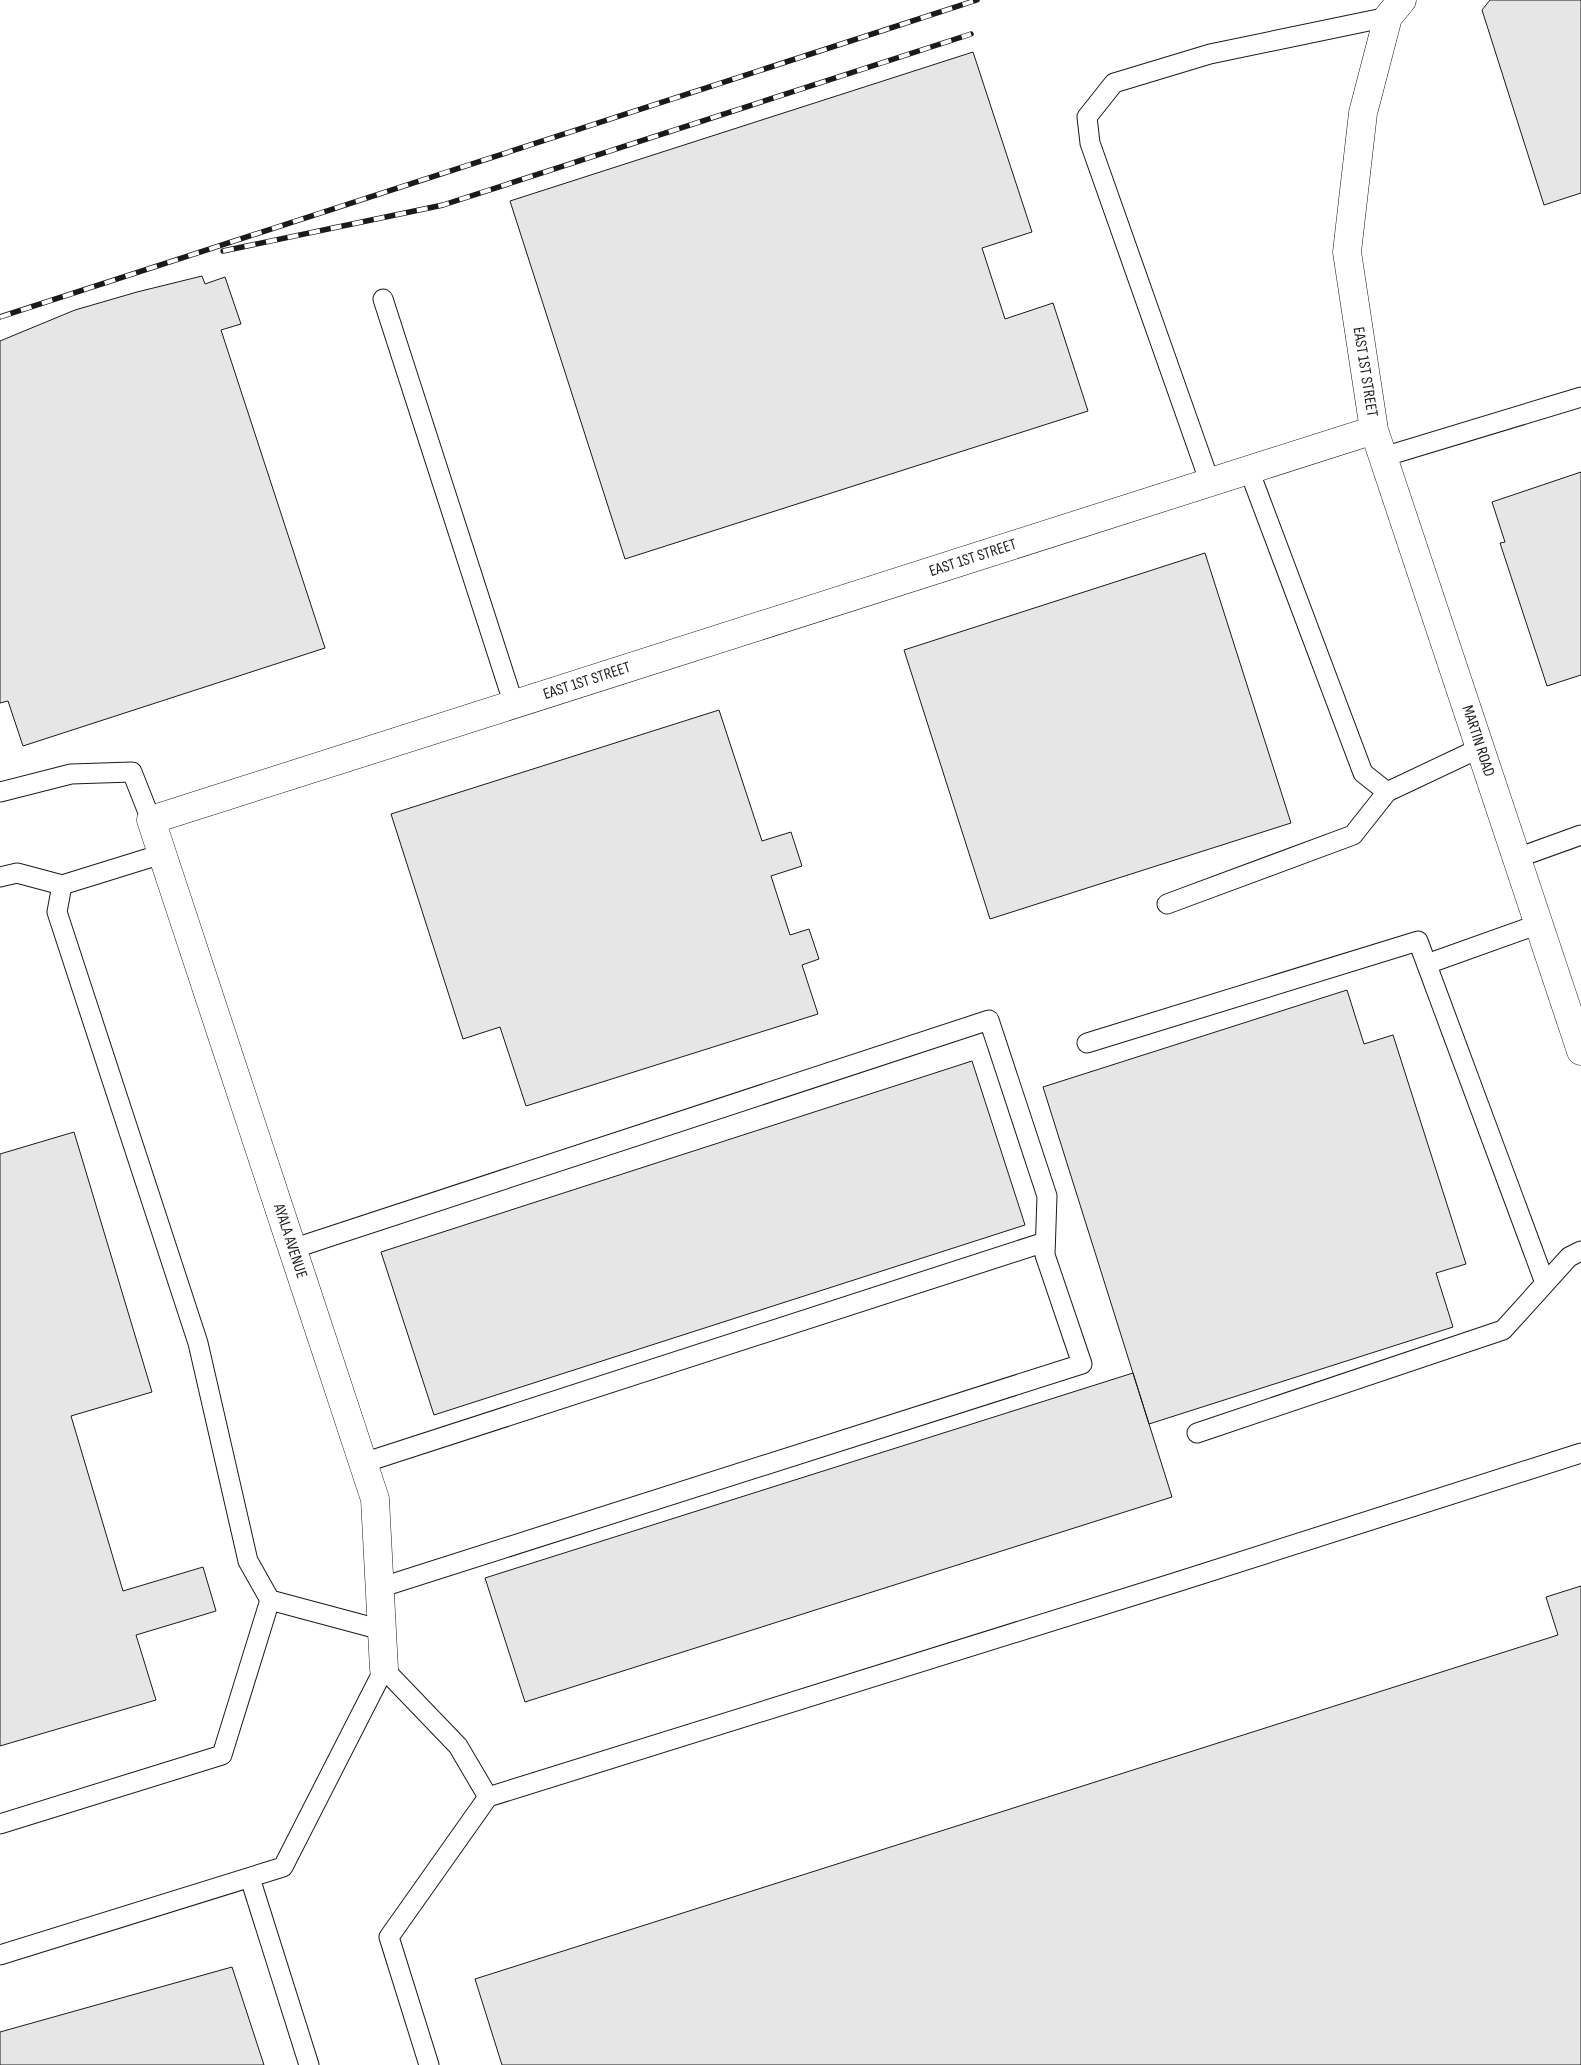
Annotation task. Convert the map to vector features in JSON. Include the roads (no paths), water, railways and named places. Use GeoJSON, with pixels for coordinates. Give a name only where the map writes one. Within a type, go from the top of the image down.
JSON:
{"type":"FeatureCollection","features":[{"type":"Feature","properties":{"kind":"street","name":"EAST 1ST STREET"},"geometry":{"type":"LineString","coordinates":[[151,820],[1374,430],[1347,252],[1363,113],[1395,9]]}},
{"type":"Feature","properties":{"kind":"street","name":"MARTIN ROAD"},"geometry":{"type":"LineString","coordinates":[[1374,430],[1581,1051]]}},
{"type":"Feature","properties":{"kind":"street","name":"AYALA AVENUE"},"geometry":{"type":"LineString","coordinates":[[151,820],[375,1499],[384,1669]]}},
{"type":"Feature","properties":{"kind":"lane"},"geometry":{"type":"LineString","coordinates":[[1210,483],[1090,143],[1087,118],[1114,83],[1210,54],[1395,9]]}},
{"type":"Feature","properties":{"kind":"lane"},"geometry":{"type":"LineString","coordinates":[[383,299],[514,705]]}},
{"type":"Feature","properties":{"kind":"lane"},"geometry":{"type":"LineString","coordinates":[[1383,457],[1581,397]]}},
{"type":"Feature","properties":{"kind":"lane"},"geometry":{"type":"LineString","coordinates":[[1249,470],[1363,773],[1388,792]]}},
{"type":"Feature","properties":{"kind":"lane"},"geometry":{"type":"LineString","coordinates":[[1167,904],[1353,835],[1388,792],[1480,748]]}},
{"type":"Feature","properties":{"kind":"lane"},"geometry":{"type":"LineString","coordinates":[[0,792],[71,774],[132,772],[151,820]]}},
{"type":"Feature","properties":{"kind":"lane"},"geometry":{"type":"LineString","coordinates":[[1517,858],[1581,836]]}},
{"type":"Feature","properties":{"kind":"lane"},"geometry":{"type":"LineString","coordinates":[[0,877],[17,873],[62,885],[162,854]]}},
{"type":"Feature","properties":{"kind":"lane"},"geometry":{"type":"LineString","coordinates":[[62,885],[57,912],[198,1343],[248,1561],[270,1600],[382,1630]]}},
{"type":"Feature","properties":{"kind":"lane"},"geometry":{"type":"LineString","coordinates":[[1427,964],[1539,924]]}},
{"type":"Feature","properties":{"kind":"lane"},"geometry":{"type":"LineString","coordinates":[[1087,1043],[1418,941],[1545,1283]]}},
{"type":"Feature","properties":{"kind":"lane"},"geometry":{"type":"LineString","coordinates":[[292,1249],[989,1020],[1047,1196],[1045,1255],[1082,1364],[380,1588]]}},
{"type":"Feature","properties":{"kind":"lane"},"geometry":{"type":"LineString","coordinates":[[363,1464],[1045,1242]]}},
{"type":"Feature","properties":{"kind":"lane"},"geometry":{"type":"LineString","coordinates":[[1197,1433],[1503,1330],[1569,1257],[1581,1251]]}},
{"type":"Feature","properties":{"kind":"lane"},"geometry":{"type":"LineString","coordinates":[[429,2065],[389,1936],[488,1797],[1177,1582],[1581,1453]]}},
{"type":"Feature","properties":{"kind":"lane"},"geometry":{"type":"LineString","coordinates":[[0,1824],[222,1755],[270,1600]]}},
{"type":"Feature","properties":{"kind":"lane"},"geometry":{"type":"LineString","coordinates":[[0,1955],[283,1867],[384,1669],[458,1746],[488,1797]]}},
{"type":"Feature","properties":{"kind":"lane"},"geometry":{"type":"LineString","coordinates":[[250,1878],[309,2065]]}},
{"type":"Feature","properties":{"kind":"railway"},"geometry":{"type":"LineString","coordinates":[[0,317],[977,0]]}},
{"type":"Feature","properties":{"kind":"railway"},"geometry":{"type":"LineString","coordinates":[[223,251],[443,205],[971,34]]}}]}
